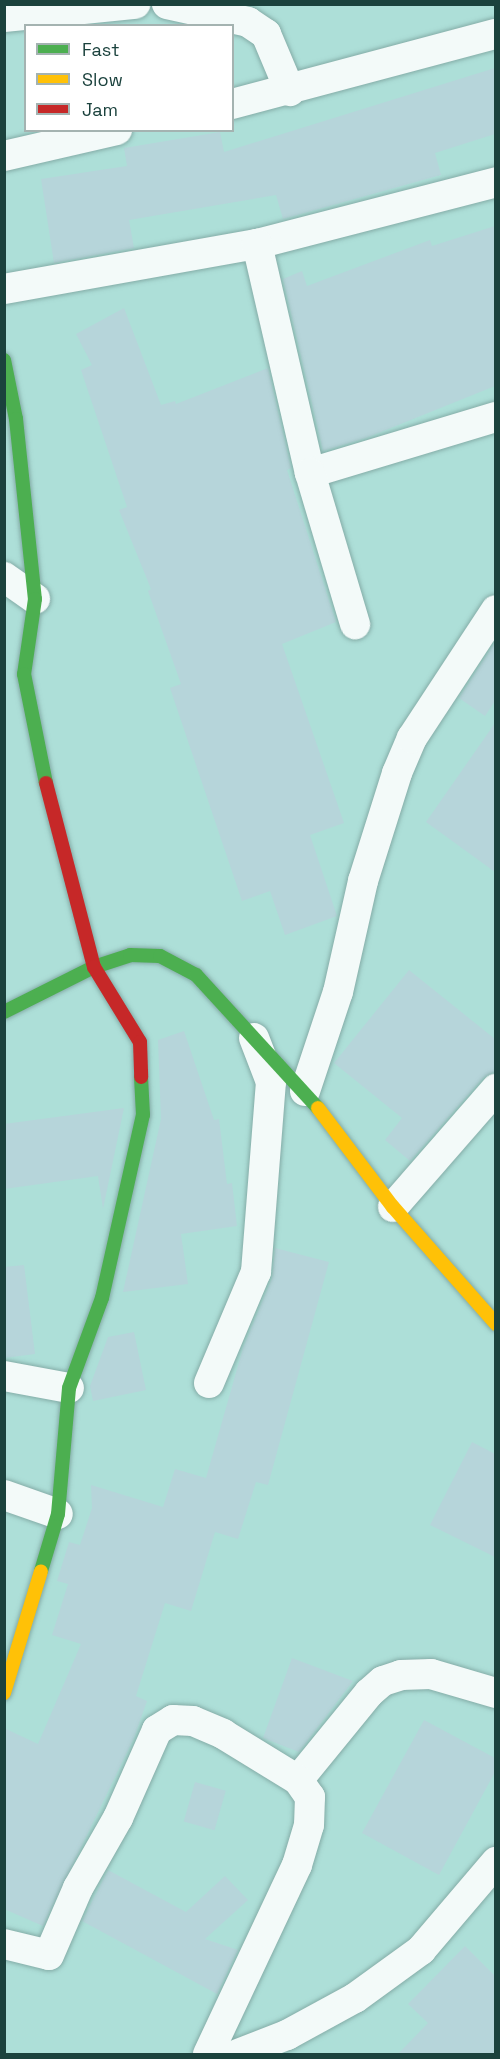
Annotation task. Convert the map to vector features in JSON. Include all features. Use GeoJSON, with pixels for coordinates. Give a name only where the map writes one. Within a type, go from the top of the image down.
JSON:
{"type":"FeatureCollection","features":[{"type":"Feature","properties":{"kind":"street"},"geometry":{"type":"LineString","coordinates":[[4,17],[135,4]]}},
{"type":"Feature","properties":{"kind":"street"},"geometry":{"type":"LineString","coordinates":[[166,4],[248,22],[266,34],[290,91]]}},
{"type":"Feature","properties":{"kind":"street"},"geometry":{"type":"LineString","coordinates":[[234,104],[290,91],[495,34]]}},
{"type":"Feature","properties":{"kind":"street"},"geometry":{"type":"LineString","coordinates":[[4,156],[108,132]]}},
{"type":"Feature","properties":{"kind":"street"},"geometry":{"type":"LineString","coordinates":[[4,289],[257,244],[495,182]]}},
{"type":"Feature","properties":{"kind":"street"},"geometry":{"type":"LineString","coordinates":[[257,244],[310,473],[355,624]]}},
{"type":"Feature","properties":{"kind":"street"},"geometry":{"type":"LineString","coordinates":[[4,360],[16,419],[35,599],[24,674],[43,774],[94,967],[140,1042],[143,1115],[102,1298],[69,1388],[58,1514],[4,1693]]}},
{"type":"Feature","properties":{"kind":"street"},"geometry":{"type":"LineString","coordinates":[[310,473],[495,417]]}},
{"type":"Feature","properties":{"kind":"street"},"geometry":{"type":"LineString","coordinates":[[4,577],[35,599]]}},
{"type":"Feature","properties":{"kind":"street"},"geometry":{"type":"LineString","coordinates":[[305,1091],[338,992],[363,881],[397,772],[412,738],[495,610]]}},
{"type":"Feature","properties":{"kind":"street"},"geometry":{"type":"LineString","coordinates":[[4,1012],[94,967],[130,955],[160,956],[196,975],[251,1029],[305,1091],[393,1207],[495,1324]]}},
{"type":"Feature","properties":{"kind":"street"},"geometry":{"type":"LineString","coordinates":[[209,1383],[255,1272],[271,1082],[251,1029]]}},
{"type":"Feature","properties":{"kind":"street"},"geometry":{"type":"LineString","coordinates":[[393,1207],[495,1089]]}},
{"type":"Feature","properties":{"kind":"street"},"geometry":{"type":"LineString","coordinates":[[4,1376],[69,1388]]}},
{"type":"Feature","properties":{"kind":"street"},"geometry":{"type":"LineString","coordinates":[[4,1495],[58,1514]]}},
{"type":"Feature","properties":{"kind":"street"},"geometry":{"type":"LineString","coordinates":[[298,1780],[369,1693],[383,1681],[401,1675],[431,1674],[495,1693]]}},
{"type":"Feature","properties":{"kind":"street"},"geometry":{"type":"LineString","coordinates":[[4,1944],[49,1955],[78,1888],[118,1818],[157,1730],[172,1720],[193,1721],[223,1734],[298,1780],[310,1797],[309,1825],[297,1865],[208,2055]]}},
{"type":"Feature","properties":{"kind":"street"},"geometry":{"type":"LineString","coordinates":[[238,2055],[287,2035],[355,1998],[421,1950],[495,1862]]}},
{"type":"Feature","properties":{"kind":"building"},"geometry":{"type":"Polygon","coordinates":[[[495,68],[495,134],[435,153],[441,175],[283,219],[276,195],[129,220],[134,248],[54,263],[41,179],[127,166],[124,148],[220,132],[224,152],[495,68]]]}},
{"type":"Feature","properties":{"kind":"building"},"geometry":{"type":"Polygon","coordinates":[[[495,226],[495,386],[366,438],[323,451],[283,279],[302,271],[307,286],[430,240],[432,246],[495,226]]]}},
{"type":"Feature","properties":{"kind":"building"},"geometry":{"type":"Polygon","coordinates":[[[124,308],[161,405],[175,401],[176,404],[268,368],[291,468],[287,470],[336,622],[282,644],[344,823],[310,835],[337,916],[285,935],[270,891],[242,901],[170,688],[181,684],[148,591],[151,589],[119,510],[127,507],[81,370],[92,365],[76,334],[124,308]]]}},
{"type":"Feature","properties":{"kind":"building"},"geometry":{"type":"Polygon","coordinates":[[[495,642],[495,701],[485,716],[459,698],[495,642]]]}},
{"type":"Feature","properties":{"kind":"building"},"geometry":{"type":"Polygon","coordinates":[[[495,723],[495,872],[426,822],[495,723]]]}},
{"type":"Feature","properties":{"kind":"building"},"geometry":{"type":"Polygon","coordinates":[[[409,970],[495,1039],[495,1071],[483,1078],[410,1161],[385,1140],[402,1118],[334,1063],[409,970]]]}},
{"type":"Feature","properties":{"kind":"building"},"geometry":{"type":"Polygon","coordinates":[[[184,1031],[214,1120],[219,1119],[227,1184],[232,1183],[237,1226],[181,1234],[188,1284],[123,1292],[161,1119],[158,1040],[184,1031]]]}},
{"type":"Feature","properties":{"kind":"building"},"geometry":{"type":"Polygon","coordinates":[[[124,1108],[103,1209],[98,1176],[4,1189],[4,1124],[124,1108]]]}},
{"type":"Feature","properties":{"kind":"building"},"geometry":{"type":"Polygon","coordinates":[[[275,1248],[329,1262],[268,1485],[256,1482],[238,1539],[215,1532],[191,1611],[165,1603],[136,1696],[147,1701],[134,1738],[43,1926],[4,1909],[4,1728],[38,1744],[81,1644],[52,1635],[68,1584],[57,1581],[69,1542],[80,1545],[92,1508],[91,1485],[163,1507],[175,1469],[206,1478],[243,1348],[272,1278],[275,1248]]]}},
{"type":"Feature","properties":{"kind":"building"},"geometry":{"type":"Polygon","coordinates":[[[24,1265],[35,1354],[4,1358],[4,1267],[24,1265]]]}},
{"type":"Feature","properties":{"kind":"building"},"geometry":{"type":"Polygon","coordinates":[[[134,1332],[146,1390],[93,1401],[90,1386],[108,1337],[134,1332]]]}},
{"type":"Feature","properties":{"kind":"building"},"geometry":{"type":"Polygon","coordinates":[[[472,1442],[495,1454],[495,1557],[430,1525],[472,1442]]]}},
{"type":"Feature","properties":{"kind":"building"},"geometry":{"type":"Polygon","coordinates":[[[292,1658],[353,1681],[299,1752],[263,1738],[292,1658]]]}},
{"type":"Feature","properties":{"kind":"building"},"geometry":{"type":"Polygon","coordinates":[[[424,1720],[495,1758],[495,1772],[439,1875],[362,1833],[424,1720]]]}},
{"type":"Feature","properties":{"kind":"building"},"geometry":{"type":"Polygon","coordinates":[[[195,1782],[226,1791],[214,1830],[184,1821],[195,1782]]]}},
{"type":"Feature","properties":{"kind":"building"},"geometry":{"type":"Polygon","coordinates":[[[108,1870],[186,1912],[225,1876],[248,1900],[205,1939],[238,1950],[217,1994],[82,1921],[108,1870]]]}},
{"type":"Feature","properties":{"kind":"building"},"geometry":{"type":"Polygon","coordinates":[[[465,1946],[495,1976],[495,2055],[397,2055],[428,2023],[408,2004],[465,1946]]]}},
{"type":"Feature","properties":{"kind":"traffic: fast"},"geometry":{"type":"LineString","coordinates":[[4,360],[16,419],[35,599],[24,674],[46,783]]}},
{"type":"Feature","properties":{"kind":"traffic: fast"},"geometry":{"type":"LineString","coordinates":[[4,1012],[94,967],[130,955],[160,956],[196,975],[318,1108]]}},
{"type":"Feature","properties":{"kind":"traffic: fast"},"geometry":{"type":"LineString","coordinates":[[41,1571],[58,1514],[69,1388],[102,1298],[143,1115],[141,1077]]}},
{"type":"Feature","properties":{"kind":"traffic: slow"},"geometry":{"type":"LineString","coordinates":[[318,1108],[393,1207],[496,1324]]}},
{"type":"Feature","properties":{"kind":"traffic: slow"},"geometry":{"type":"LineString","coordinates":[[4,1693],[41,1571]]}},
{"type":"Feature","properties":{"kind":"traffic: jam"},"geometry":{"type":"LineString","coordinates":[[46,783],[94,967],[140,1042],[141,1077]]}}]}
